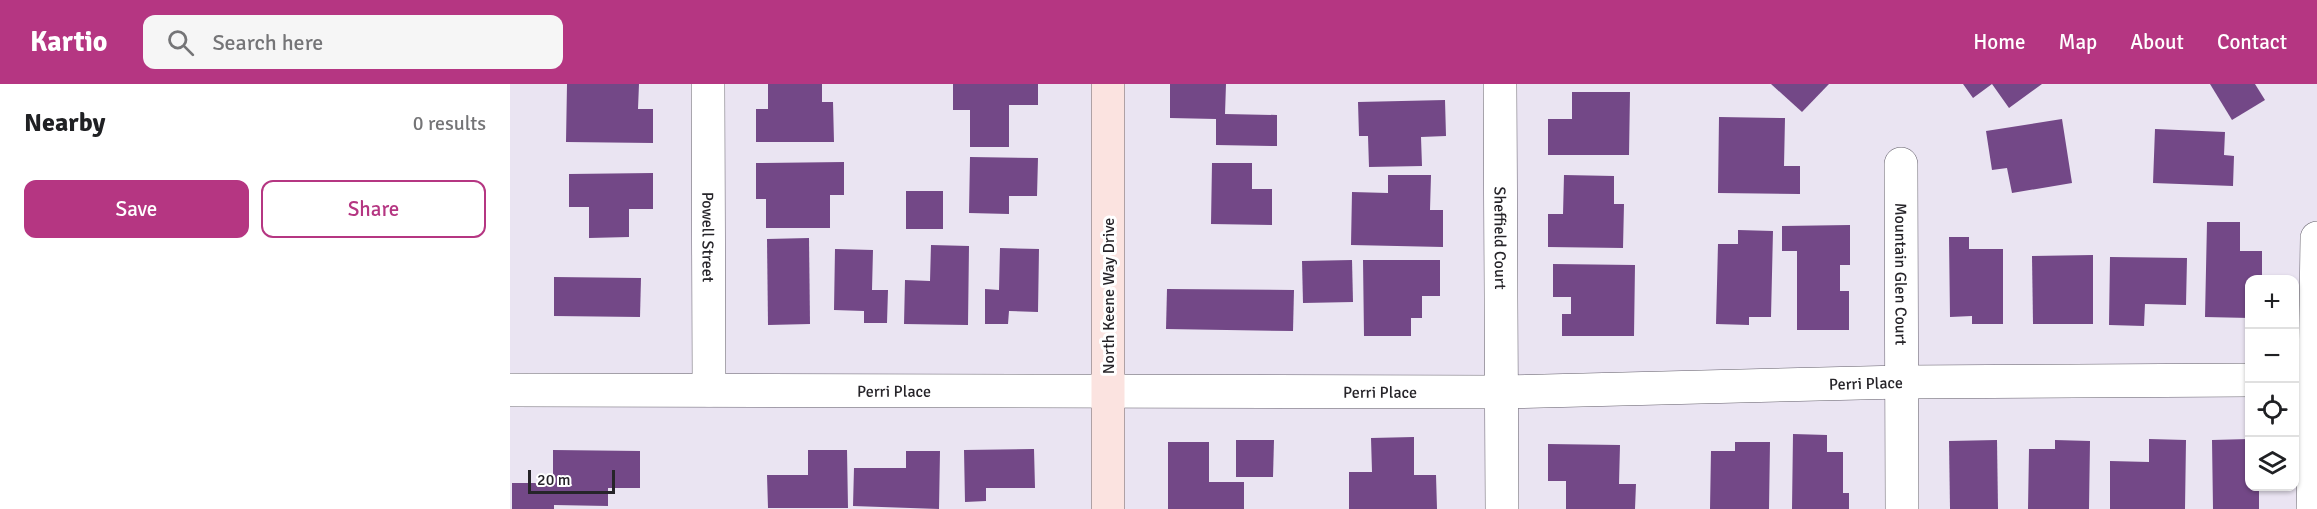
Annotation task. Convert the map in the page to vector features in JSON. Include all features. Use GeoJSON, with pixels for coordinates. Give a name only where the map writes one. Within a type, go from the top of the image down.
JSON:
{"type":"FeatureCollection","features":[{"type":"Feature","properties":{"kind":"street","name":"Powell Street"},"geometry":{"type":"LineString","coordinates":[[708,84],[709,390]]}},
{"type":"Feature","properties":{"kind":"street","name":"North Keene Way Drive"},"geometry":{"type":"LineString","coordinates":[[1108,84],[1108,509]]}},
{"type":"Feature","properties":{"kind":"street","name":"Sheffield Court"},"geometry":{"type":"LineString","coordinates":[[1500,84],[1502,509]]}},
{"type":"Feature","properties":{"kind":"street","name":"Mountain Glen Court"},"geometry":{"type":"LineString","coordinates":[[1901,164],[1902,509]]}},
{"type":"Feature","properties":{"kind":"street"},"geometry":{"type":"LineString","coordinates":[[2313,509],[2308,380],[2317,238]]}},
{"type":"Feature","properties":{"kind":"street","name":"Perri Place"},"geometry":{"type":"LineString","coordinates":[[510,390],[1502,392],[1902,382],[2245,380]]}},
{"type":"Feature","properties":{"kind":"building"},"geometry":{"type":"Polygon","coordinates":[[[567,84],[639,84],[638,109],[653,109],[653,143],[566,142],[567,84]]]}},
{"type":"Feature","properties":{"kind":"building"},"geometry":{"type":"Polygon","coordinates":[[[768,84],[822,84],[822,102],[833,102],[834,142],[756,142],[756,109],[768,109],[768,84]]]}},
{"type":"Feature","properties":{"kind":"building"},"geometry":{"type":"Polygon","coordinates":[[[953,84],[1038,84],[1038,105],[1009,105],[1009,147],[970,147],[970,110],[953,110],[953,84]]]}},
{"type":"Feature","properties":{"kind":"building"},"geometry":{"type":"Polygon","coordinates":[[[1170,84],[1226,84],[1225,114],[1277,115],[1277,146],[1216,145],[1216,119],[1170,118],[1170,84]]]}},
{"type":"Feature","properties":{"kind":"building"},"geometry":{"type":"Polygon","coordinates":[[[1771,84],[1829,84],[1802,112],[1771,84]]]}},
{"type":"Feature","properties":{"kind":"building"},"geometry":{"type":"Polygon","coordinates":[[[1963,84],[1992,84],[1973,98],[1963,84]]]}},
{"type":"Feature","properties":{"kind":"building"},"geometry":{"type":"Polygon","coordinates":[[[1992,84],[2042,84],[2009,108],[1992,84]]]}},
{"type":"Feature","properties":{"kind":"building"},"geometry":{"type":"Polygon","coordinates":[[[2210,84],[2255,84],[2265,100],[2232,120],[2210,84]]]}},
{"type":"Feature","properties":{"kind":"building"},"geometry":{"type":"Polygon","coordinates":[[[1572,92],[1630,92],[1629,155],[1548,155],[1548,119],[1572,119],[1572,92]]]}},
{"type":"Feature","properties":{"kind":"building"},"geometry":{"type":"Polygon","coordinates":[[[1445,100],[1446,136],[1421,137],[1422,166],[1369,167],[1368,136],[1359,136],[1358,102],[1445,100]]]}},
{"type":"Feature","properties":{"kind":"building"},"geometry":{"type":"Polygon","coordinates":[[[1719,117],[1785,118],[1784,166],[1800,166],[1800,194],[1718,193],[1719,117]]]}},
{"type":"Feature","properties":{"kind":"building"},"geometry":{"type":"Polygon","coordinates":[[[2062,119],[2072,183],[2012,193],[2007,168],[1992,170],[1986,131],[2062,119]]]}},
{"type":"Feature","properties":{"kind":"building"},"geometry":{"type":"Polygon","coordinates":[[[2155,129],[2225,132],[2224,155],[2234,156],[2233,186],[2153,183],[2155,129]]]}},
{"type":"Feature","properties":{"kind":"building"},"geometry":{"type":"Polygon","coordinates":[[[970,157],[1038,158],[1037,196],[1009,196],[1009,214],[969,213],[970,157]]]}},
{"type":"Feature","properties":{"kind":"building"},"geometry":{"type":"Polygon","coordinates":[[[844,162],[844,195],[830,195],[830,228],[766,228],[766,199],[756,199],[756,163],[844,162]]]}},
{"type":"Feature","properties":{"kind":"building"},"geometry":{"type":"Polygon","coordinates":[[[1212,163],[1252,163],[1252,189],[1272,189],[1272,225],[1211,224],[1212,163]]]}},
{"type":"Feature","properties":{"kind":"building"},"geometry":{"type":"Polygon","coordinates":[[[653,173],[653,209],[629,209],[629,237],[589,238],[589,207],[569,207],[569,174],[653,173]]]}},
{"type":"Feature","properties":{"kind":"building"},"geometry":{"type":"Polygon","coordinates":[[[1388,175],[1431,175],[1430,210],[1443,210],[1443,247],[1351,245],[1352,192],[1388,193],[1388,175]]]}},
{"type":"Feature","properties":{"kind":"building"},"geometry":{"type":"Polygon","coordinates":[[[1564,175],[1614,176],[1614,204],[1624,204],[1623,248],[1548,247],[1548,214],[1563,214],[1564,175]]]}},
{"type":"Feature","properties":{"kind":"building"},"geometry":{"type":"Polygon","coordinates":[[[906,191],[943,191],[943,229],[906,229],[906,191]]]}},
{"type":"Feature","properties":{"kind":"building"},"geometry":{"type":"Polygon","coordinates":[[[2207,222],[2240,222],[2240,251],[2262,251],[2262,275],[2245,275],[2245,318],[2205,317],[2207,222]]]}},
{"type":"Feature","properties":{"kind":"building"},"geometry":{"type":"Polygon","coordinates":[[[1850,225],[1850,265],[1840,265],[1840,291],[1849,291],[1849,330],[1797,330],[1797,251],[1782,251],[1782,226],[1850,225]]]}},
{"type":"Feature","properties":{"kind":"building"},"geometry":{"type":"Polygon","coordinates":[[[1738,230],[1773,231],[1771,317],[1749,317],[1749,325],[1716,324],[1718,244],[1738,244],[1738,230]]]}},
{"type":"Feature","properties":{"kind":"building"},"geometry":{"type":"Polygon","coordinates":[[[1949,237],[1969,237],[1969,249],[2003,249],[2003,324],[1972,324],[1972,316],[1950,317],[1949,237]]]}},
{"type":"Feature","properties":{"kind":"building"},"geometry":{"type":"Polygon","coordinates":[[[809,238],[810,324],[768,325],[767,239],[809,238]]]}},
{"type":"Feature","properties":{"kind":"building"},"geometry":{"type":"Polygon","coordinates":[[[931,245],[969,246],[968,325],[904,324],[905,280],[930,281],[931,245]]]}},
{"type":"Feature","properties":{"kind":"building"},"geometry":{"type":"Polygon","coordinates":[[[1000,248],[1039,249],[1038,312],[1009,311],[1008,324],[985,324],[985,289],[999,290],[1000,248]]]}},
{"type":"Feature","properties":{"kind":"building"},"geometry":{"type":"Polygon","coordinates":[[[835,249],[873,250],[872,290],[888,290],[887,323],[864,323],[864,311],[834,310],[835,249]]]}},
{"type":"Feature","properties":{"kind":"building"},"geometry":{"type":"Polygon","coordinates":[[[2093,255],[2093,324],[2033,324],[2032,256],[2093,255]]]}},
{"type":"Feature","properties":{"kind":"building"},"geometry":{"type":"Polygon","coordinates":[[[2110,257],[2187,258],[2186,305],[2145,304],[2144,326],[2109,325],[2110,257]]]}},
{"type":"Feature","properties":{"kind":"building"},"geometry":{"type":"Polygon","coordinates":[[[1352,260],[1353,302],[1303,303],[1302,261],[1352,260]]]}},
{"type":"Feature","properties":{"kind":"building"},"geometry":{"type":"Polygon","coordinates":[[[1363,260],[1440,260],[1440,296],[1422,296],[1422,318],[1411,318],[1411,336],[1364,336],[1363,260]]]}},
{"type":"Feature","properties":{"kind":"building"},"geometry":{"type":"Polygon","coordinates":[[[1553,264],[1635,265],[1634,336],[1562,336],[1562,314],[1571,314],[1571,297],[1553,297],[1553,264]]]}},
{"type":"Feature","properties":{"kind":"building"},"geometry":{"type":"Polygon","coordinates":[[[554,277],[641,278],[640,317],[554,316],[554,277]]]}},
{"type":"Feature","properties":{"kind":"building"},"geometry":{"type":"Polygon","coordinates":[[[1167,289],[1294,290],[1293,331],[1166,329],[1167,289]]]}},
{"type":"Feature","properties":{"kind":"building"},"geometry":{"type":"Polygon","coordinates":[[[1793,434],[1827,435],[1827,452],[1843,452],[1843,493],[1849,493],[1849,509],[1792,509],[1793,434]]]}},
{"type":"Feature","properties":{"kind":"building"},"geometry":{"type":"Polygon","coordinates":[[[1414,437],[1414,475],[1436,475],[1437,509],[1349,509],[1349,472],[1372,472],[1371,438],[1414,437]]]}},
{"type":"Feature","properties":{"kind":"building"},"geometry":{"type":"Polygon","coordinates":[[[2149,439],[2186,440],[2185,509],[2110,509],[2110,461],[2149,462],[2149,439]]]}},
{"type":"Feature","properties":{"kind":"building"},"geometry":{"type":"Polygon","coordinates":[[[2245,439],[2245,491],[2259,491],[2259,509],[2213,509],[2212,440],[2245,439]]]}},
{"type":"Feature","properties":{"kind":"building"},"geometry":{"type":"Polygon","coordinates":[[[1236,440],[1274,440],[1273,477],[1236,477],[1236,440]]]}},
{"type":"Feature","properties":{"kind":"building"},"geometry":{"type":"Polygon","coordinates":[[[1997,440],[1998,509],[1950,509],[1949,441],[1997,440]]]}},
{"type":"Feature","properties":{"kind":"building"},"geometry":{"type":"Polygon","coordinates":[[[2055,440],[2090,441],[2089,509],[2028,509],[2029,449],[2055,449],[2055,440]]]}},
{"type":"Feature","properties":{"kind":"building"},"geometry":{"type":"Polygon","coordinates":[[[1168,442],[1209,442],[1209,482],[1244,482],[1244,509],[1168,509],[1168,442]]]}},
{"type":"Feature","properties":{"kind":"building"},"geometry":{"type":"Polygon","coordinates":[[[1735,442],[1770,442],[1769,509],[1710,509],[1711,451],[1735,451],[1735,442]]]}},
{"type":"Feature","properties":{"kind":"building"},"geometry":{"type":"Polygon","coordinates":[[[1548,444],[1620,445],[1619,484],[1636,484],[1635,509],[1566,509],[1566,481],[1548,481],[1548,444]]]}},
{"type":"Feature","properties":{"kind":"building"},"geometry":{"type":"Polygon","coordinates":[[[1034,449],[1035,488],[986,488],[986,501],[965,502],[964,450],[1034,449]]]}},
{"type":"Feature","properties":{"kind":"building"},"geometry":{"type":"Polygon","coordinates":[[[553,450],[640,451],[640,488],[608,488],[608,506],[554,505],[554,509],[512,509],[512,483],[553,483],[553,450]]]}},
{"type":"Feature","properties":{"kind":"building"},"geometry":{"type":"Polygon","coordinates":[[[808,450],[847,450],[848,508],[768,508],[767,475],[808,475],[808,450]]]}},
{"type":"Feature","properties":{"kind":"building"},"geometry":{"type":"Polygon","coordinates":[[[906,451],[940,451],[939,509],[853,506],[854,468],[906,468],[906,451]]]}}]}
